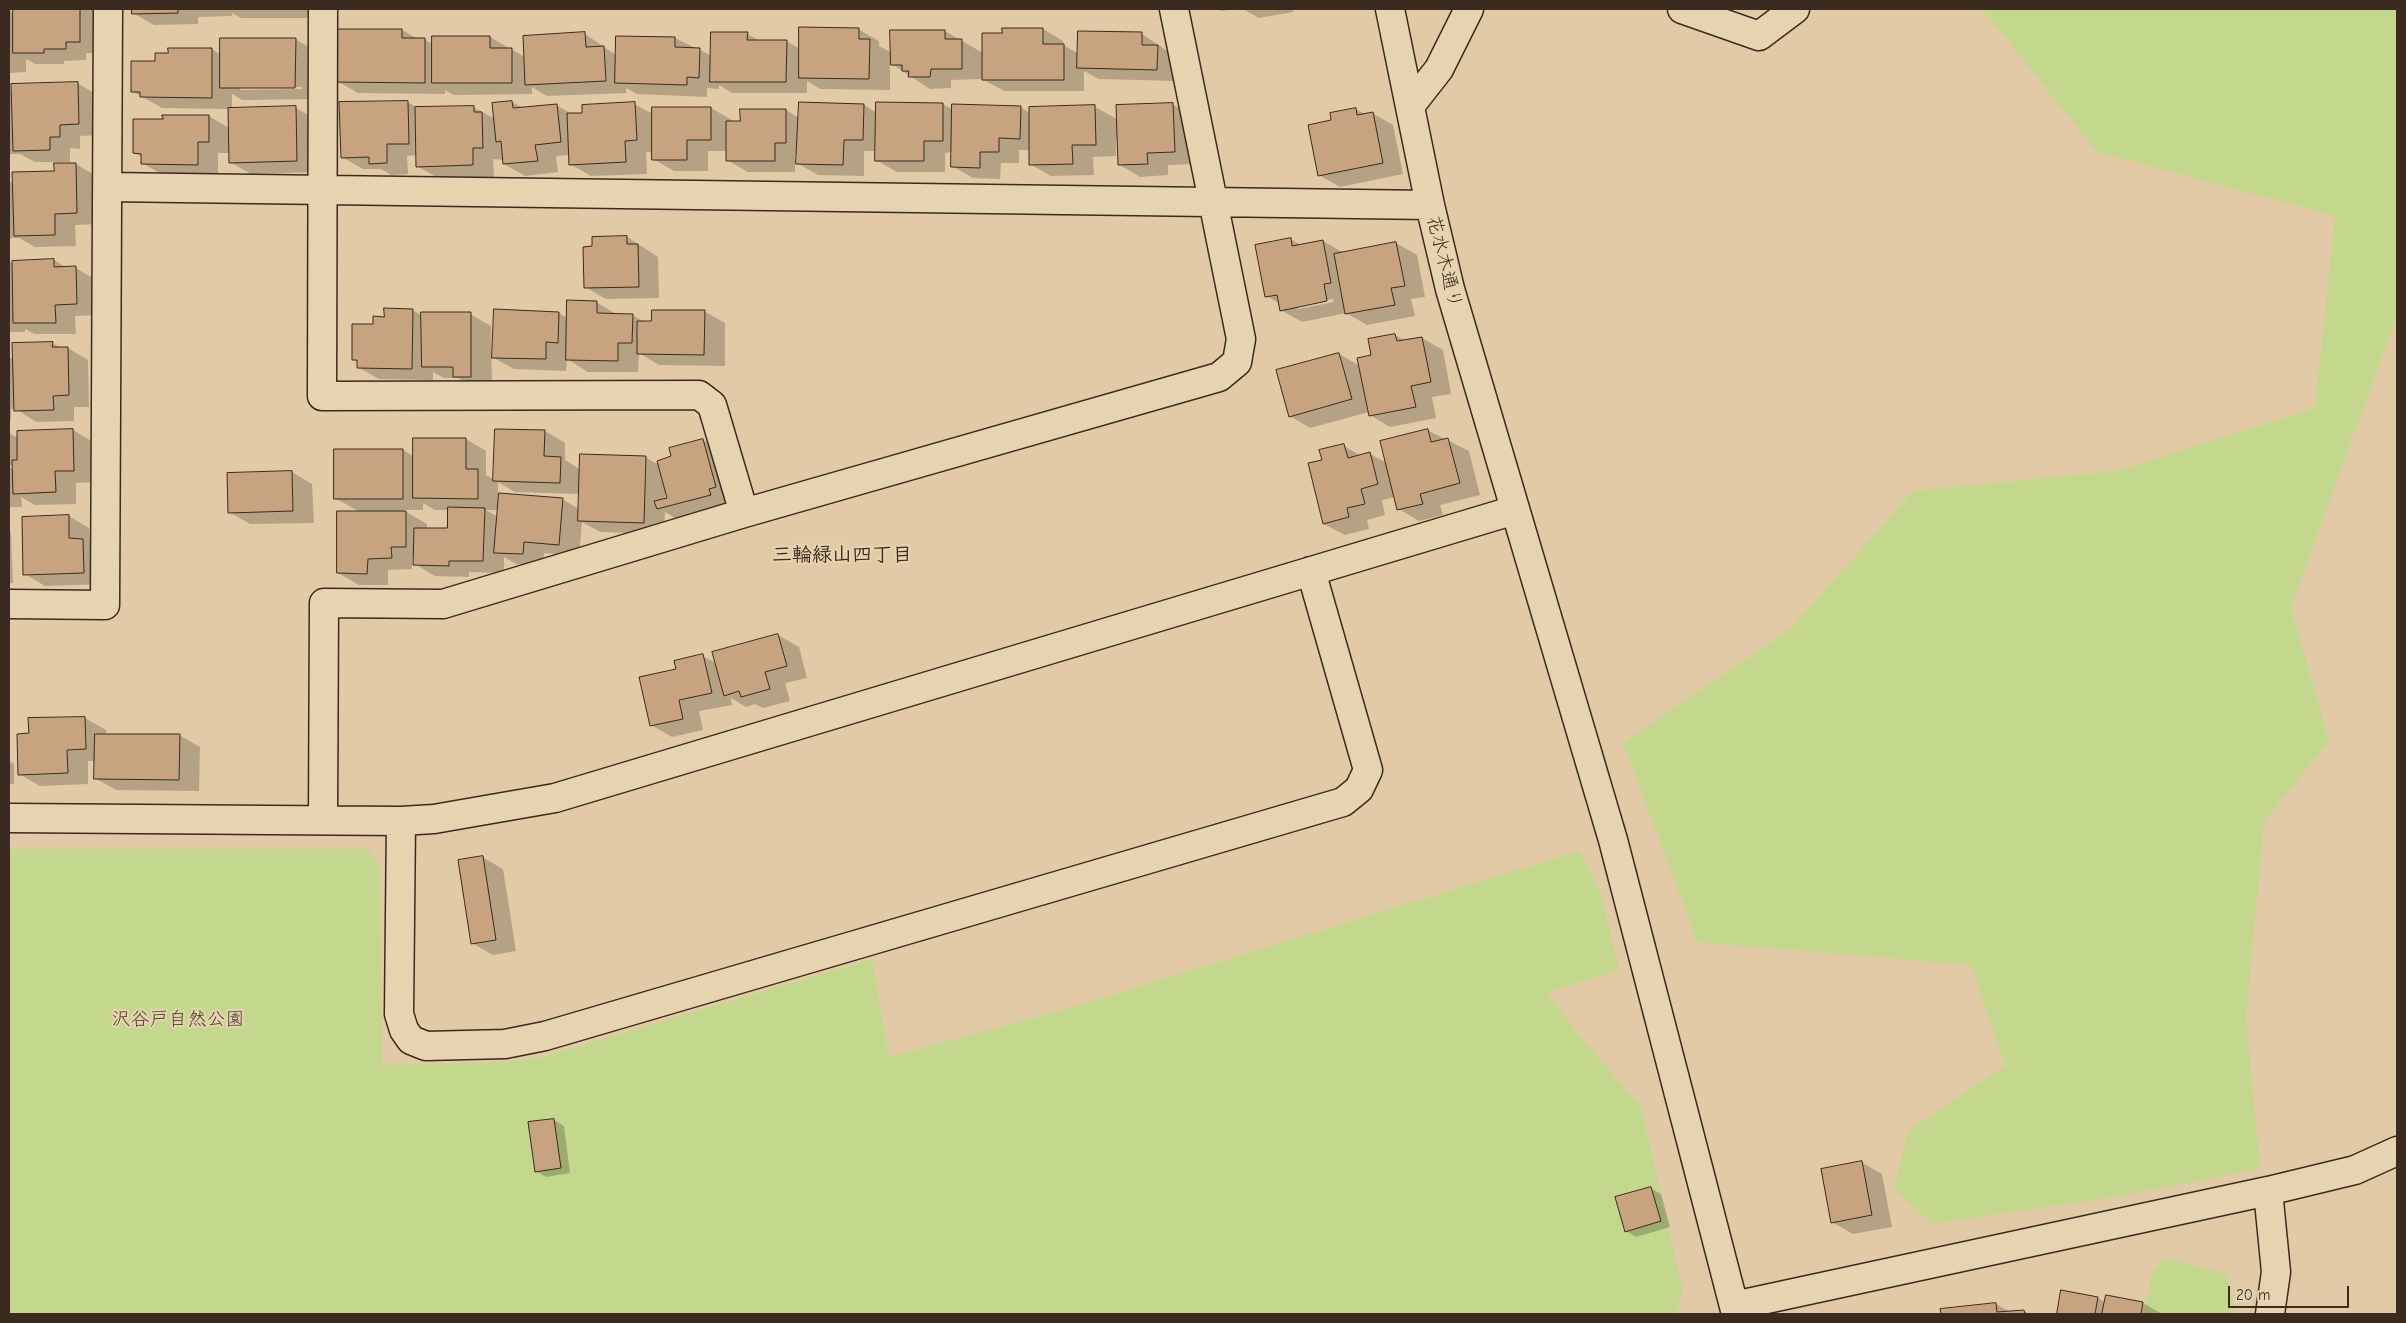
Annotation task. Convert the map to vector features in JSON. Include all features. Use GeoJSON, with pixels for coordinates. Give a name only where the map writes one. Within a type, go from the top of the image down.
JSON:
{"type":"FeatureCollection","features":[{"type":"Feature","properties":{"kind":"street"},"geometry":{"type":"LineString","coordinates":[[9,604],[105,605],[108,9]]}},
{"type":"Feature","properties":{"kind":"street"},"geometry":{"type":"LineString","coordinates":[[323,9],[322,396],[699,395],[712,405],[744,514]]}},
{"type":"Feature","properties":{"kind":"street"},"geometry":{"type":"LineString","coordinates":[[323,820],[324,603],[443,604],[744,514],[1219,377],[1236,362],[1240,339],[1174,9]]}},
{"type":"Feature","properties":{"kind":"street","name":"花水木通り"},"geometry":{"type":"LineString","coordinates":[[1390,9],[1430,205],[1450,289],[1613,840],[1735,1310]]}},
{"type":"Feature","properties":{"kind":"street"},"geometry":{"type":"LineString","coordinates":[[1410,106],[1440,69],[1469,9]]}},
{"type":"Feature","properties":{"kind":"street"},"geometry":{"type":"LineString","coordinates":[[1682,9],[1759,36],[1795,9]]}},
{"type":"Feature","properties":{"kind":"street"},"geometry":{"type":"LineString","coordinates":[[107,187],[1430,205]]}},
{"type":"Feature","properties":{"kind":"street"},"geometry":{"type":"LineString","coordinates":[[9,818],[401,821],[434,819],[555,798],[1515,510]]}},
{"type":"Feature","properties":{"kind":"street"},"geometry":{"type":"LineString","coordinates":[[401,821],[399,1014],[404,1030],[411,1040],[426,1046],[505,1044],[545,1036],[1343,802],[1359,789],[1368,770],[1311,571]]}},
{"type":"Feature","properties":{"kind":"street"},"geometry":{"type":"LineString","coordinates":[[1735,1310],[2356,1170],[2397,1151]]}},
{"type":"Feature","properties":{"kind":"street"},"geometry":{"type":"LineString","coordinates":[[2268,1191],[2276,1272],[2270,1314]]}},
{"type":"Feature","properties":{"kind":"green space"},"geometry":{"type":"Polygon","coordinates":[[[1982,9],[2397,9],[2397,316],[2291,607],[2329,741],[2264,822],[2246,1017],[2260,1169],[2114,1197],[1932,1224],[1894,1189],[1908,1132],[2005,1065],[1971,965],[1697,942],[1623,743],[1790,629],[1913,491],[2117,471],[2315,408],[2335,216],[2097,152],[1982,9]]]}},
{"type":"Feature","properties":{"kind":"green space","name":"沢谷戸自然公園"},"geometry":{"type":"Polygon","coordinates":[[[9,849],[368,849],[380,866],[382,1065],[508,1062],[539,1058],[872,959],[889,1057],[1060,1011],[1579,851],[1601,893],[1619,970],[1548,993],[1582,1038],[1641,1107],[1683,1291],[1677,1314],[9,1314],[9,849]]]}},
{"type":"Feature","properties":{"kind":"green space"},"geometry":{"type":"Polygon","coordinates":[[[2164,1258],[2227,1274],[2235,1314],[2144,1314],[2151,1275],[2164,1258]]]}},
{"type":"Feature","properties":{"kind":"building"},"geometry":{"type":"Polygon","coordinates":[[[13,9],[80,9],[80,42],[66,42],[66,49],[44,49],[44,53],[13,53],[13,9]]]}},
{"type":"Feature","properties":{"kind":"building"},"geometry":{"type":"Polygon","coordinates":[[[132,9],[178,9],[178,13],[132,14],[132,9]]]}},
{"type":"Feature","properties":{"kind":"building"},"geometry":{"type":"Polygon","coordinates":[[[799,27],[859,28],[859,39],[870,39],[869,79],[799,78],[799,27]]]}},
{"type":"Feature","properties":{"kind":"building"},"geometry":{"type":"Polygon","coordinates":[[[1002,28],[1043,28],[1043,44],[1064,44],[1064,80],[982,80],[982,33],[1002,33],[1002,28]]]}},
{"type":"Feature","properties":{"kind":"building"},"geometry":{"type":"Polygon","coordinates":[[[337,29],[402,29],[402,38],[425,38],[425,83],[336,82],[337,29]]]}},
{"type":"Feature","properties":{"kind":"building"},"geometry":{"type":"Polygon","coordinates":[[[890,30],[945,30],[945,39],[962,39],[962,69],[931,69],[930,77],[908,77],[909,71],[902,71],[902,65],[891,65],[890,30]]]}},
{"type":"Feature","properties":{"kind":"building"},"geometry":{"type":"Polygon","coordinates":[[[1078,31],[1142,32],[1142,45],[1158,45],[1157,70],[1077,68],[1078,31]]]}},
{"type":"Feature","properties":{"kind":"building"},"geometry":{"type":"Polygon","coordinates":[[[585,32],[586,47],[604,46],[606,81],[525,85],[523,36],[585,32]]]}},
{"type":"Feature","properties":{"kind":"building"},"geometry":{"type":"Polygon","coordinates":[[[711,32],[748,32],[747,40],[787,40],[786,82],[710,82],[711,32]]]}},
{"type":"Feature","properties":{"kind":"building"},"geometry":{"type":"Polygon","coordinates":[[[432,36],[490,36],[490,48],[512,48],[512,83],[432,83],[432,36]]]}},
{"type":"Feature","properties":{"kind":"building"},"geometry":{"type":"Polygon","coordinates":[[[616,36],[675,37],[675,47],[700,48],[699,78],[687,77],[687,85],[615,83],[616,36]]]}},
{"type":"Feature","properties":{"kind":"building"},"geometry":{"type":"Polygon","coordinates":[[[220,38],[296,38],[295,88],[220,88],[220,38]]]}},
{"type":"Feature","properties":{"kind":"building"},"geometry":{"type":"Polygon","coordinates":[[[168,48],[212,48],[212,98],[140,97],[140,92],[131,92],[131,61],[155,61],[155,53],[168,53],[168,48]]]}},
{"type":"Feature","properties":{"kind":"building"},"geometry":{"type":"Polygon","coordinates":[[[78,82],[79,124],[60,125],[60,137],[50,137],[50,150],[13,151],[11,84],[78,82]]]}},
{"type":"Feature","properties":{"kind":"building"},"geometry":{"type":"Polygon","coordinates":[[[408,101],[409,144],[387,144],[387,163],[369,164],[369,157],[341,158],[339,102],[408,101]]]}},
{"type":"Feature","properties":{"kind":"building"},"geometry":{"type":"Polygon","coordinates":[[[512,101],[513,108],[557,104],[561,142],[535,145],[538,161],[503,164],[501,141],[496,142],[492,103],[512,101]]]}},
{"type":"Feature","properties":{"kind":"building"},"geometry":{"type":"Polygon","coordinates":[[[635,102],[637,140],[625,141],[626,162],[569,165],[567,113],[582,113],[582,105],[635,102]]]}},
{"type":"Feature","properties":{"kind":"building"},"geometry":{"type":"Polygon","coordinates":[[[799,102],[864,104],[863,140],[844,140],[843,165],[796,164],[799,102]]]}},
{"type":"Feature","properties":{"kind":"building"},"geometry":{"type":"Polygon","coordinates":[[[876,102],[943,103],[943,141],[924,141],[924,161],[875,161],[876,102]]]}},
{"type":"Feature","properties":{"kind":"building"},"geometry":{"type":"Polygon","coordinates":[[[1173,103],[1175,152],[1147,153],[1148,164],[1118,165],[1116,105],[1173,103]]]}},
{"type":"Feature","properties":{"kind":"building"},"geometry":{"type":"Polygon","coordinates":[[[952,104],[1021,106],[1020,139],[999,138],[999,152],[980,152],[980,168],[951,167],[952,104]]]}},
{"type":"Feature","properties":{"kind":"building"},"geometry":{"type":"Polygon","coordinates":[[[1095,105],[1096,145],[1072,145],[1073,164],[1029,165],[1029,107],[1095,105]]]}},
{"type":"Feature","properties":{"kind":"building"},"geometry":{"type":"Polygon","coordinates":[[[296,106],[297,161],[229,163],[228,108],[296,106]]]}},
{"type":"Feature","properties":{"kind":"building"},"geometry":{"type":"Polygon","coordinates":[[[474,106],[474,112],[482,112],[483,148],[473,148],[473,165],[416,167],[415,107],[474,106]]]}},
{"type":"Feature","properties":{"kind":"building"},"geometry":{"type":"Polygon","coordinates":[[[652,107],[711,107],[711,140],[687,140],[687,160],[652,160],[652,107]]]}},
{"type":"Feature","properties":{"kind":"building"},"geometry":{"type":"Polygon","coordinates":[[[1356,108],[1357,115],[1373,112],[1383,163],[1318,176],[1308,125],[1331,120],[1330,113],[1356,108]]]}},
{"type":"Feature","properties":{"kind":"building"},"geometry":{"type":"Polygon","coordinates":[[[740,109],[786,109],[786,143],[775,143],[775,161],[726,161],[726,121],[740,121],[740,109]]]}},
{"type":"Feature","properties":{"kind":"building"},"geometry":{"type":"Polygon","coordinates":[[[162,115],[209,115],[209,142],[198,142],[198,165],[141,164],[141,154],[133,153],[133,119],[163,119],[162,115]]]}},
{"type":"Feature","properties":{"kind":"building"},"geometry":{"type":"Polygon","coordinates":[[[54,163],[76,163],[77,213],[55,214],[55,235],[14,236],[12,172],[54,171],[54,163]]]}},
{"type":"Feature","properties":{"kind":"building"},"geometry":{"type":"Polygon","coordinates":[[[627,236],[627,244],[638,244],[639,287],[584,288],[583,247],[592,246],[592,237],[627,236]]]}},
{"type":"Feature","properties":{"kind":"building"},"geometry":{"type":"Polygon","coordinates":[[[1291,238],[1292,246],[1323,240],[1331,283],[1324,284],[1327,301],[1280,311],[1277,295],[1265,297],[1255,245],[1291,238]]]}},
{"type":"Feature","properties":{"kind":"building"},"geometry":{"type":"Polygon","coordinates":[[[1396,242],[1405,286],[1391,288],[1395,305],[1345,314],[1334,254],[1396,242]]]}},
{"type":"Feature","properties":{"kind":"building"},"geometry":{"type":"Polygon","coordinates":[[[54,259],[54,267],[76,266],[77,304],[55,305],[56,323],[13,323],[12,261],[54,259]]]}},
{"type":"Feature","properties":{"kind":"building"},"geometry":{"type":"Polygon","coordinates":[[[567,300],[597,301],[597,313],[633,314],[632,343],[618,343],[618,361],[566,360],[567,300]]]}},
{"type":"Feature","properties":{"kind":"building"},"geometry":{"type":"Polygon","coordinates":[[[384,308],[413,309],[412,369],[357,368],[357,360],[352,360],[352,324],[373,324],[373,316],[384,317],[384,308]]]}},
{"type":"Feature","properties":{"kind":"building"},"geometry":{"type":"Polygon","coordinates":[[[494,309],[559,312],[558,343],[546,342],[546,359],[492,358],[494,309]]]}},
{"type":"Feature","properties":{"kind":"building"},"geometry":{"type":"Polygon","coordinates":[[[652,310],[705,310],[704,355],[637,354],[637,321],[651,321],[652,310]]]}},
{"type":"Feature","properties":{"kind":"building"},"geometry":{"type":"Polygon","coordinates":[[[421,312],[471,312],[471,377],[453,377],[453,367],[422,367],[421,312]]]}},
{"type":"Feature","properties":{"kind":"building"},"geometry":{"type":"Polygon","coordinates":[[[1395,334],[1397,341],[1422,337],[1431,382],[1411,386],[1416,407],[1369,416],[1357,358],[1371,355],[1368,339],[1395,334]]]}},
{"type":"Feature","properties":{"kind":"building"},"geometry":{"type":"Polygon","coordinates":[[[53,342],[52,347],[68,347],[69,395],[53,396],[54,410],[14,411],[12,343],[53,342]]]}},
{"type":"Feature","properties":{"kind":"building"},"geometry":{"type":"Polygon","coordinates":[[[1339,353],[1352,399],[1289,417],[1276,370],[1339,353]]]}},
{"type":"Feature","properties":{"kind":"building"},"geometry":{"type":"Polygon","coordinates":[[[73,429],[74,471],[55,471],[56,492],[13,494],[12,460],[17,460],[17,431],[73,429]]]}},
{"type":"Feature","properties":{"kind":"building"},"geometry":{"type":"Polygon","coordinates":[[[495,429],[545,430],[544,456],[561,457],[560,483],[493,481],[495,429]]]}},
{"type":"Feature","properties":{"kind":"building"},"geometry":{"type":"Polygon","coordinates":[[[1428,429],[1431,442],[1448,438],[1460,483],[1420,494],[1423,504],[1397,510],[1380,441],[1428,429]]]}},
{"type":"Feature","properties":{"kind":"building"},"geometry":{"type":"Polygon","coordinates":[[[413,438],[466,438],[466,469],[478,469],[478,499],[413,498],[413,438]]]}},
{"type":"Feature","properties":{"kind":"building"},"geometry":{"type":"Polygon","coordinates":[[[703,439],[716,487],[709,489],[711,495],[657,509],[654,501],[667,498],[657,461],[671,456],[669,448],[703,439]]]}},
{"type":"Feature","properties":{"kind":"building"},"geometry":{"type":"Polygon","coordinates":[[[1344,444],[1348,458],[1370,452],[1378,484],[1361,489],[1365,504],[1347,508],[1349,517],[1323,524],[1308,463],[1322,460],[1319,450],[1344,444]]]}},
{"type":"Feature","properties":{"kind":"building"},"geometry":{"type":"Polygon","coordinates":[[[334,449],[403,449],[403,499],[334,499],[334,449]]]}},
{"type":"Feature","properties":{"kind":"building"},"geometry":{"type":"Polygon","coordinates":[[[580,454],[646,456],[644,523],[578,521],[580,454]]]}},
{"type":"Feature","properties":{"kind":"building"},"geometry":{"type":"Polygon","coordinates":[[[292,471],[293,511],[228,513],[227,473],[292,471]]]}},
{"type":"Feature","properties":{"kind":"building"},"geometry":{"type":"Polygon","coordinates":[[[499,493],[563,498],[559,545],[524,542],[523,554],[494,553],[499,493]]]}},
{"type":"Feature","properties":{"kind":"building"},"geometry":{"type":"Polygon","coordinates":[[[448,507],[485,508],[483,561],[449,561],[449,566],[413,565],[414,528],[447,528],[448,507]]]}},
{"type":"Feature","properties":{"kind":"building"},"geometry":{"type":"Polygon","coordinates":[[[337,511],[406,511],[406,547],[391,547],[392,558],[368,559],[367,574],[337,573],[337,511]]]}},
{"type":"Feature","properties":{"kind":"building"},"geometry":{"type":"Polygon","coordinates":[[[69,515],[69,538],[83,539],[84,573],[23,575],[22,517],[69,515]]]}},
{"type":"Feature","properties":{"kind":"building"},"geometry":{"type":"Polygon","coordinates":[[[778,634],[787,666],[765,672],[770,689],[741,697],[739,691],[724,696],[712,652],[778,634]]]}},
{"type":"Feature","properties":{"kind":"building"},"geometry":{"type":"Polygon","coordinates":[[[703,654],[712,693],[679,700],[683,719],[650,726],[639,677],[676,669],[674,661],[703,654]]]}},
{"type":"Feature","properties":{"kind":"building"},"geometry":{"type":"Polygon","coordinates":[[[85,717],[86,749],[67,750],[68,773],[18,775],[17,734],[29,733],[28,718],[85,717]]]}},
{"type":"Feature","properties":{"kind":"building"},"geometry":{"type":"Polygon","coordinates":[[[95,734],[180,734],[179,780],[94,779],[95,734]]]}},
{"type":"Feature","properties":{"kind":"building"},"geometry":{"type":"Polygon","coordinates":[[[483,856],[496,940],[471,944],[458,860],[483,856]]]}},
{"type":"Feature","properties":{"kind":"building"},"geometry":{"type":"Polygon","coordinates":[[[554,1119],[561,1168],[535,1172],[528,1122],[554,1119]]]}},
{"type":"Feature","properties":{"kind":"building"},"geometry":{"type":"Polygon","coordinates":[[[1862,1161],[1872,1215],[1831,1223],[1821,1169],[1862,1161]]]}},
{"type":"Feature","properties":{"kind":"building"},"geometry":{"type":"Polygon","coordinates":[[[1651,1187],[1661,1221],[1625,1232],[1615,1197],[1651,1187]]]}},
{"type":"Feature","properties":{"kind":"building"},"geometry":{"type":"Polygon","coordinates":[[[2061,1290],[2098,1297],[2095,1314],[2057,1314],[2061,1290]]]}},
{"type":"Feature","properties":{"kind":"building"},"geometry":{"type":"Polygon","coordinates":[[[2106,1295],[2143,1302],[2141,1314],[2102,1314],[2106,1295]]]}},
{"type":"Feature","properties":{"kind":"building"},"geometry":{"type":"Polygon","coordinates":[[[1996,1303],[1997,1312],[2024,1310],[2025,1314],[1941,1314],[1940,1309],[1996,1303]]]}},
{"type":"Feature","properties":{"kind":"district","name":"三輪緑山四丁目"},"geometry":{"type":"Point","coordinates":[842,555]}}]}
